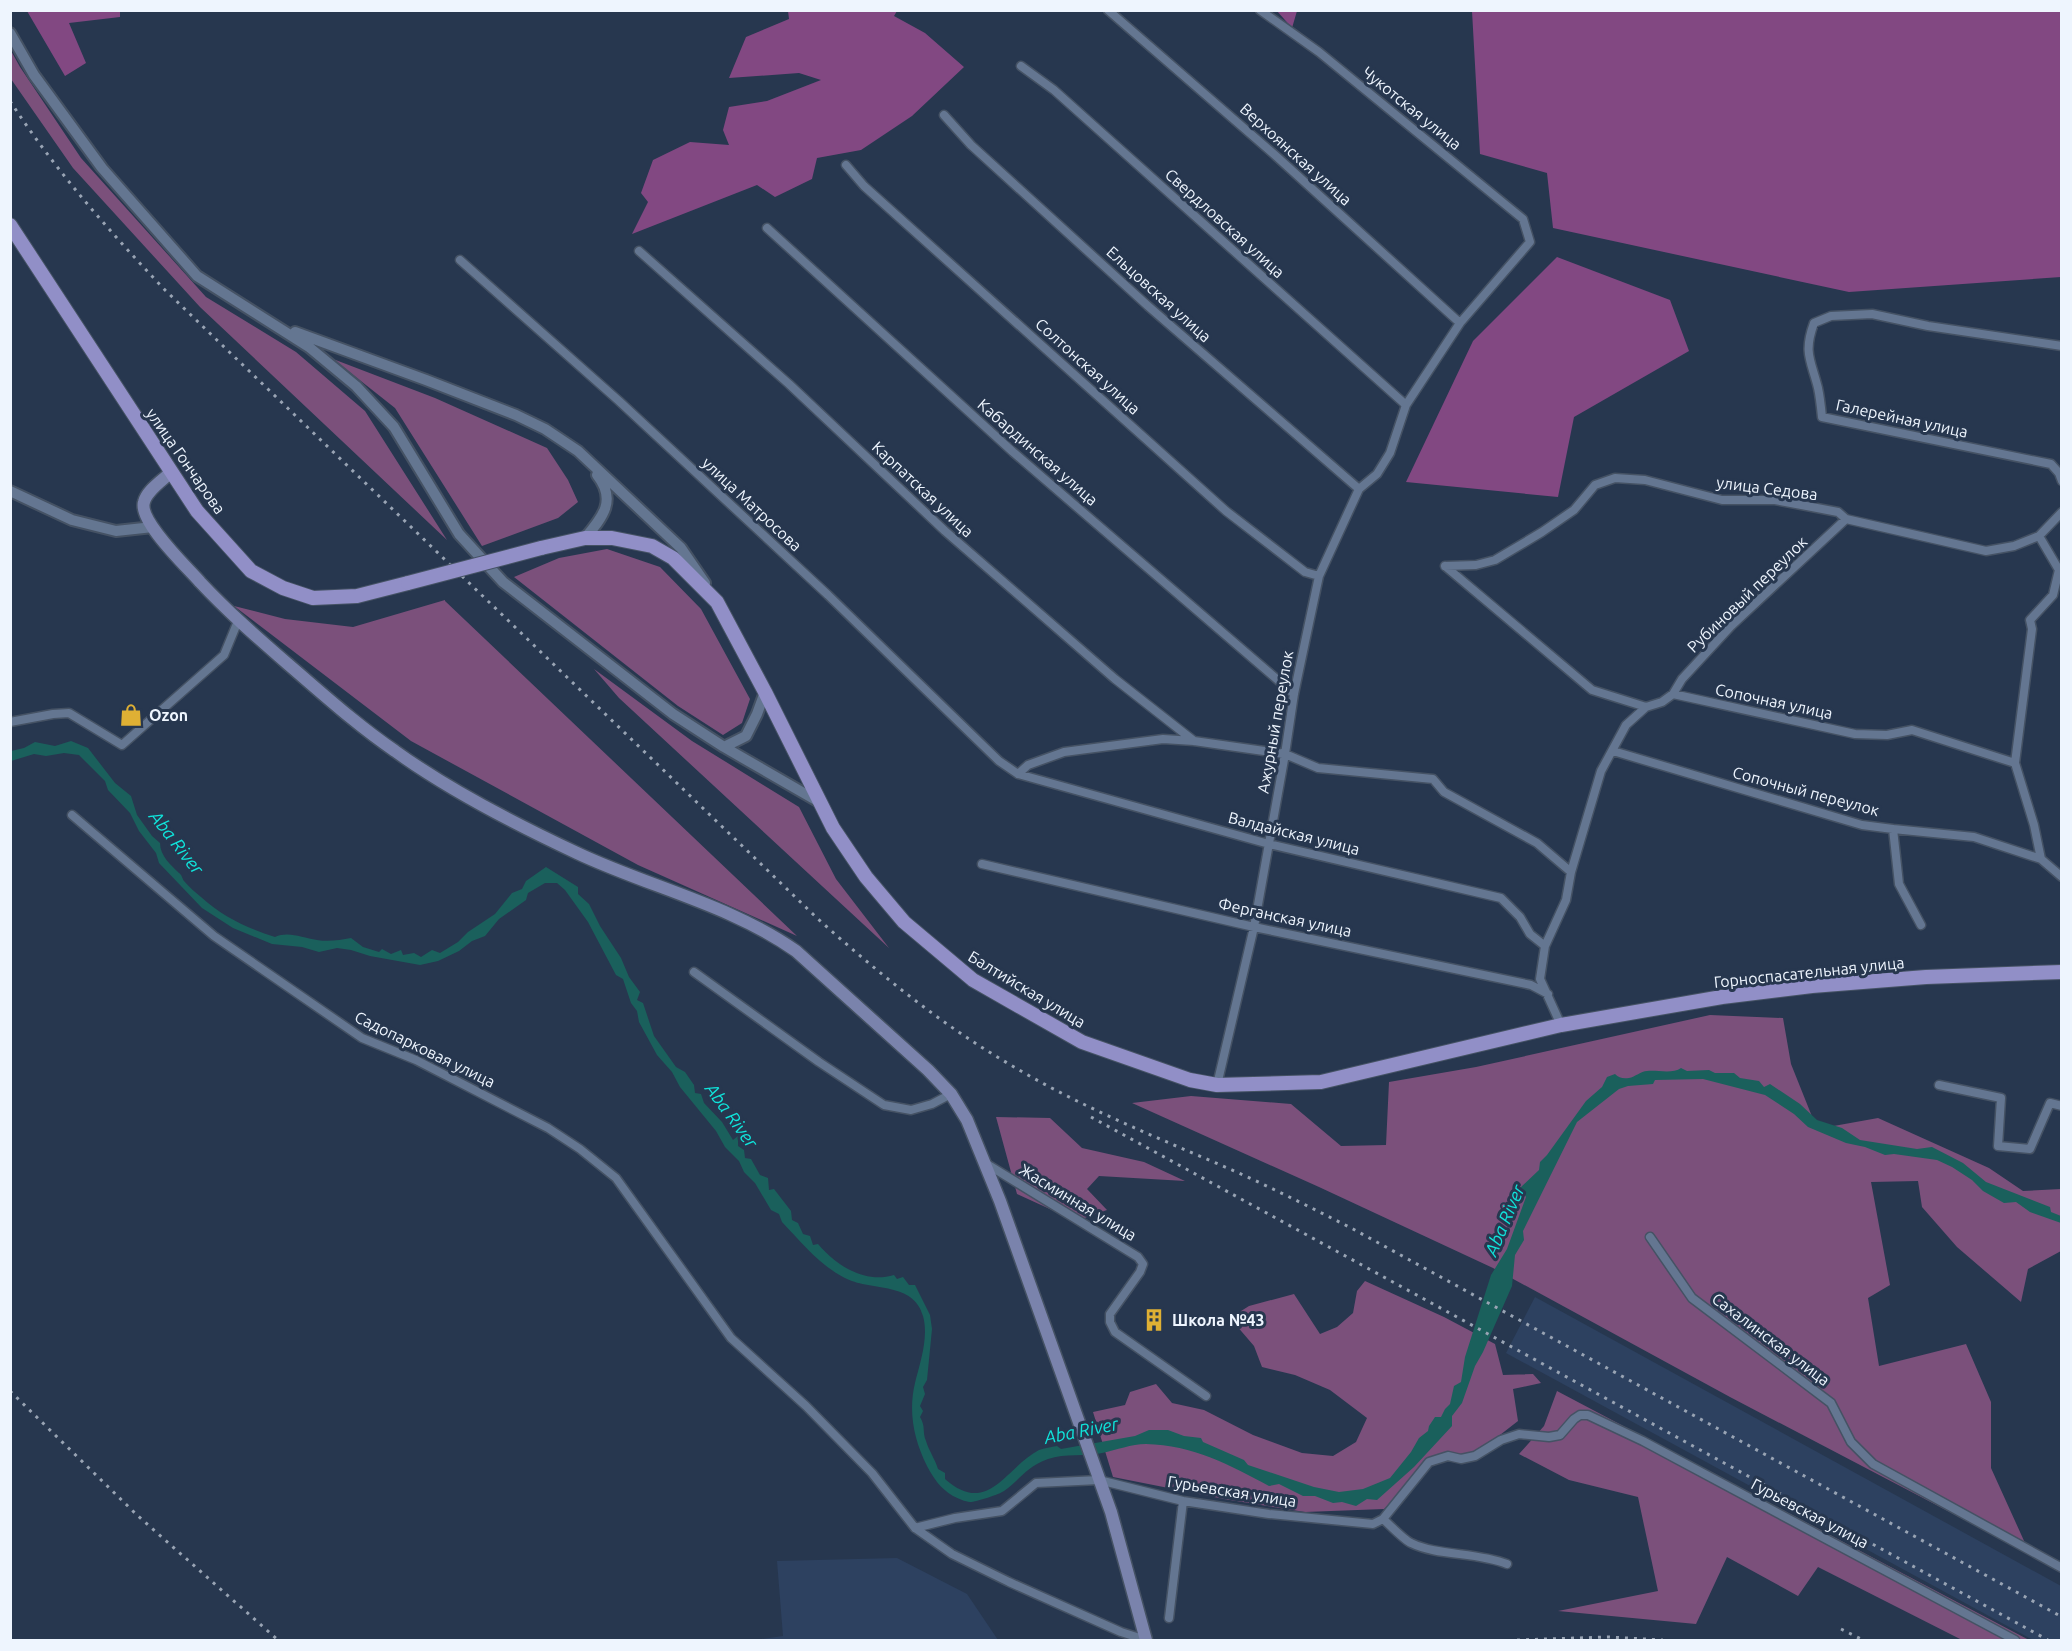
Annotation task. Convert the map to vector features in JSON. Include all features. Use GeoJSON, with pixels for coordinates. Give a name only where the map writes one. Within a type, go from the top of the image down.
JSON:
{"type":"FeatureCollection","features":[{"type":"Feature","properties":{"kind":"main road","name":"улица Гончарова"},"geometry":{"type":"LineString","coordinates":[[10,225],[197,511],[251,571],[283,588],[313,598],[357,596],[541,548]]}},
{"type":"Feature","properties":{"kind":"main road"},"geometry":{"type":"LineString","coordinates":[[171,472],[148,493],[143,503],[144,514],[165,544],[238,621],[356,723],[396,753],[457,790],[578,854],[742,920],[776,937],[796,951],[911,1054],[951,1094],[968,1120],[986,1163],[1111,1512],[1146,1640]]}},
{"type":"Feature","properties":{"kind":"main road","name":"Балтийская улица"},"geometry":{"type":"LineString","coordinates":[[541,548],[585,538],[612,538],[652,546],[673,558],[689,572],[717,602],[833,828],[866,877],[918,934],[973,980],[1082,1042],[1190,1080],[1217,1085],[1321,1082],[1561,1025]]}},
{"type":"Feature","properties":{"kind":"main road","name":"Горноспасательная улица"},"geometry":{"type":"LineString","coordinates":[[1561,1025],[1722,997],[1812,986],[1926,977],[2061,972]]}},
{"type":"Feature","properties":{"kind":"street","name":"Верхоянская улица"},"geometry":{"type":"LineString","coordinates":[[1108,10],[1276,156],[1460,323]]}},
{"type":"Feature","properties":{"kind":"street","name":"Чукотская улица"},"geometry":{"type":"LineString","coordinates":[[1260,10],[1319,52],[1523,219],[1530,242],[1460,323]]}},
{"type":"Feature","properties":{"kind":"street"},"geometry":{"type":"LineString","coordinates":[[10,33],[34,75],[102,168],[197,276],[309,347],[356,386],[394,428],[459,534],[502,582],[673,714],[724,747],[821,803]]}},
{"type":"Feature","properties":{"kind":"street","name":"Свердловская улица"},"geometry":{"type":"LineString","coordinates":[[1022,66],[1054,90],[1406,405]]}},
{"type":"Feature","properties":{"kind":"street","name":"Ельцовская улица"},"geometry":{"type":"LineString","coordinates":[[944,115],[971,145],[1148,306],[1359,489]]}},
{"type":"Feature","properties":{"kind":"street","name":"Солтонская улица"},"geometry":{"type":"LineString","coordinates":[[846,165],[864,186],[1226,511],[1305,572],[1319,576]]}},
{"type":"Feature","properties":{"kind":"street","name":"Кабардинская улица"},"geometry":{"type":"LineString","coordinates":[[767,228],[1013,452],[1294,694]]}},
{"type":"Feature","properties":{"kind":"street","name":"Карпатская улица"},"geometry":{"type":"LineString","coordinates":[[639,251],[789,384],[954,538],[1115,679],[1194,741]]}},
{"type":"Feature","properties":{"kind":"street","name":"улица Матросова"},"geometry":{"type":"LineString","coordinates":[[460,260],[627,409],[828,595],[999,761],[1018,774]]}},
{"type":"Feature","properties":{"kind":"street","name":"Галерейная улица"},"geometry":{"type":"LineString","coordinates":[[2061,346],[1928,326],[1872,314],[1831,316],[1814,323],[1809,338],[1808,358],[1818,388],[1822,417],[2050,464],[2059,473],[2061,481]]}},
{"type":"Feature","properties":{"kind":"street"},"geometry":{"type":"LineString","coordinates":[[1359,489],[1377,474],[1390,453],[1406,405],[1460,323]]}},
{"type":"Feature","properties":{"kind":"street"},"geometry":{"type":"LineString","coordinates":[[276,325],[516,415],[545,429],[578,451],[681,548],[717,602]]}},
{"type":"Feature","properties":{"kind":"street"},"geometry":{"type":"LineString","coordinates":[[578,451],[601,481],[607,493],[608,505],[585,538]]}},
{"type":"Feature","properties":{"kind":"street","name":"улица Седова"},"geometry":{"type":"LineString","coordinates":[[1646,707],[1592,690],[1445,566],[1476,565],[1495,560],[1574,510],[1595,485],[1615,478],[1645,480],[1722,500],[1775,500],[1838,512],[1846,519],[1986,551],[2014,546],[2039,536],[2061,512]]}},
{"type":"Feature","properties":{"kind":"street","name":"Ажурный переулок"},"geometry":{"type":"LineString","coordinates":[[1217,1085],[1254,927],[1294,694],[1319,576],[1359,489]]}},
{"type":"Feature","properties":{"kind":"street"},"geometry":{"type":"LineString","coordinates":[[10,491],[72,520],[116,531],[153,527]]}},
{"type":"Feature","properties":{"kind":"street","name":"Рубиновый переулок"},"geometry":{"type":"LineString","coordinates":[[1673,694],[1682,679],[1731,626],[1846,519]]}},
{"type":"Feature","properties":{"kind":"street"},"geometry":{"type":"LineString","coordinates":[[2039,536],[2059,570],[2053,595],[2030,620],[2032,629],[2015,763],[2034,825],[2041,859]]}},
{"type":"Feature","properties":{"kind":"street"},"geometry":{"type":"LineString","coordinates":[[10,722],[69,713],[122,746],[224,656],[238,621]]}},
{"type":"Feature","properties":{"kind":"street"},"geometry":{"type":"LineString","coordinates":[[724,747],[746,736],[765,692]]}},
{"type":"Feature","properties":{"kind":"street"},"geometry":{"type":"LineString","coordinates":[[1561,1025],[1540,979],[1545,946],[1566,900],[1571,872],[1600,771],[1626,725],[1646,707],[1662,702],[1673,694]]}},
{"type":"Feature","properties":{"kind":"street","name":"Сопочная улица"},"geometry":{"type":"LineString","coordinates":[[1673,694],[1855,735],[1887,735],[1912,730],[2015,763]]}},
{"type":"Feature","properties":{"kind":"street","name":"Карпатская улица"},"geometry":{"type":"LineString","coordinates":[[1018,774],[1028,765],[1064,752],[1163,739],[1285,754],[1318,768],[1433,779],[1444,792],[1537,843],[1571,872]]}},
{"type":"Feature","properties":{"kind":"street","name":"Сопочный переулок"},"geometry":{"type":"LineString","coordinates":[[1613,751],[1862,825],[1893,829],[1899,884],[1921,925]]}},
{"type":"Feature","properties":{"kind":"street","name":"Валдайская улица"},"geometry":{"type":"LineString","coordinates":[[1018,774],[1269,844],[1501,898],[1520,917],[1530,934],[1545,946]]}},
{"type":"Feature","properties":{"kind":"street","name":"Садопарковая улица"},"geometry":{"type":"LineString","coordinates":[[72,815],[214,936],[362,1038],[416,1060],[548,1128],[616,1178],[731,1338],[806,1406],[872,1473],[915,1528]]}},
{"type":"Feature","properties":{"kind":"street"},"geometry":{"type":"LineString","coordinates":[[1893,829],[1974,837],[2041,859],[2061,877]]}},
{"type":"Feature","properties":{"kind":"street","name":"Ферганская улица"},"geometry":{"type":"LineString","coordinates":[[982,864],[1254,927],[1531,985],[1548,994]]}},
{"type":"Feature","properties":{"kind":"street"},"geometry":{"type":"LineString","coordinates":[[694,972],[819,1062],[884,1105],[911,1110],[932,1104],[951,1094]]}},
{"type":"Feature","properties":{"kind":"street"},"geometry":{"type":"LineString","coordinates":[[1940,1085],[2001,1098],[1998,1146],[2030,1149],[2050,1103],[2061,1106]]}},
{"type":"Feature","properties":{"kind":"street","name":"Жасминная улица"},"geometry":{"type":"LineString","coordinates":[[986,1163],[1138,1257],[1143,1264],[1140,1272],[1110,1314],[1111,1327],[1206,1396]]}},
{"type":"Feature","properties":{"kind":"street","name":"Сахалинская улица"},"geometry":{"type":"LineString","coordinates":[[1650,1237],[1692,1298],[1831,1403],[1851,1442],[1873,1464],[2061,1568]]}},
{"type":"Feature","properties":{"kind":"street","name":"Гурьевская улица"},"geometry":{"type":"LineString","coordinates":[[915,1528],[955,1518],[1002,1511],[1036,1483],[1098,1476],[1183,1501],[1269,1514],[1373,1524],[1383,1519],[1429,1462],[1448,1456],[1461,1459],[1475,1456],[1501,1440],[1519,1434],[1549,1437],[1560,1435],[1574,1419],[1580,1415],[1588,1415],[1643,1441],[1969,1614],[2015,1641]]}},
{"type":"Feature","properties":{"kind":"street"},"geometry":{"type":"LineString","coordinates":[[1169,1618],[1183,1501]]}},
{"type":"Feature","properties":{"kind":"street"},"geometry":{"type":"LineString","coordinates":[[1383,1519],[1409,1543],[1491,1558],[1507,1564]]}},
{"type":"Feature","properties":{"kind":"street"},"geometry":{"type":"LineString","coordinates":[[915,1528],[952,1554],[1000,1578],[1094,1621],[1146,1640]]}},
{"type":"Feature","properties":{"kind":"shaded area"},"geometry":{"type":"Polygon","coordinates":[[[27,11],[120,11],[120,17],[69,23],[86,63],[65,76],[27,11]]]}},
{"type":"Feature","properties":{"kind":"shaded area"},"geometry":{"type":"Polygon","coordinates":[[[788,11],[897,11],[894,16],[925,33],[964,67],[912,116],[861,150],[817,158],[812,179],[775,197],[757,185],[632,234],[648,202],[641,193],[653,160],[690,142],[729,145],[723,130],[729,107],[767,101],[821,80],[799,73],[729,78],[746,37],[789,19],[788,11]]]}},
{"type":"Feature","properties":{"kind":"shaded area"},"geometry":{"type":"Polygon","coordinates":[[[1277,11],[1297,11],[1292,28],[1277,11]]]}},
{"type":"Feature","properties":{"kind":"shaded area"},"geometry":{"type":"Polygon","coordinates":[[[1472,11],[2061,11],[2061,277],[1849,292],[1553,228],[1547,173],[1480,154],[1472,11]]]}},
{"type":"Feature","properties":{"kind":"shaded area"},"geometry":{"type":"Polygon","coordinates":[[[10,49],[81,158],[206,297],[296,352],[365,411],[447,540],[200,307],[73,168],[11,79],[10,49]]]}},
{"type":"Feature","properties":{"kind":"shaded area"},"geometry":{"type":"Polygon","coordinates":[[[1557,257],[1670,300],[1689,351],[1574,417],[1558,497],[1406,482],[1473,341],[1557,257]]]}},
{"type":"Feature","properties":{"kind":"shaded area"},"geometry":{"type":"Polygon","coordinates":[[[333,359],[435,398],[547,448],[568,480],[578,502],[558,518],[482,546],[395,408],[333,359]]]}},
{"type":"Feature","properties":{"kind":"shaded area"},"geometry":{"type":"Polygon","coordinates":[[[607,549],[660,567],[701,609],[750,699],[742,723],[723,735],[678,706],[514,577],[559,558],[607,549]]]}},
{"type":"Feature","properties":{"kind":"shaded area"},"geometry":{"type":"Polygon","coordinates":[[[445,600],[797,936],[638,865],[411,741],[234,606],[285,619],[353,627],[445,600]]]}},
{"type":"Feature","properties":{"kind":"shaded area"},"geometry":{"type":"Polygon","coordinates":[[[594,669],[692,741],[799,807],[836,879],[889,948],[619,698],[594,669]]]}},
{"type":"Feature","properties":{"kind":"shaded area"},"geometry":{"type":"Polygon","coordinates":[[[71,741],[88,748],[115,783],[131,796],[137,815],[160,843],[160,848],[167,860],[190,887],[227,916],[245,926],[275,937],[290,935],[326,941],[351,938],[363,947],[379,952],[382,949],[391,954],[401,950],[403,955],[414,953],[421,957],[432,950],[440,953],[458,942],[468,932],[495,914],[512,893],[522,889],[526,881],[546,867],[578,887],[578,894],[589,904],[621,958],[629,977],[640,992],[637,1000],[643,1003],[654,1036],[676,1067],[685,1072],[694,1085],[695,1093],[701,1094],[704,1103],[722,1122],[733,1140],[738,1136],[738,1146],[744,1150],[745,1158],[751,1159],[760,1175],[768,1178],[769,1190],[774,1189],[791,1211],[792,1220],[798,1223],[803,1234],[810,1236],[813,1245],[818,1244],[833,1259],[852,1271],[872,1277],[894,1275],[897,1279],[903,1277],[909,1285],[915,1285],[930,1315],[932,1329],[927,1380],[923,1387],[925,1394],[920,1406],[923,1411],[920,1417],[925,1438],[938,1469],[945,1473],[945,1479],[960,1489],[973,1493],[995,1486],[1039,1450],[1057,1446],[1061,1449],[1135,1436],[1149,1430],[1168,1430],[1184,1436],[1201,1438],[1203,1442],[1244,1460],[1248,1465],[1314,1487],[1339,1492],[1363,1489],[1390,1478],[1419,1438],[1428,1431],[1435,1417],[1441,1417],[1450,1404],[1454,1386],[1461,1382],[1465,1357],[1491,1275],[1507,1249],[1526,1197],[1520,1188],[1539,1170],[1540,1162],[1586,1101],[1602,1087],[1607,1077],[1615,1074],[1627,1078],[1645,1071],[1670,1071],[1681,1068],[1687,1071],[1709,1070],[1715,1073],[1734,1073],[1740,1078],[1759,1081],[1764,1087],[1770,1084],[1800,1104],[1817,1120],[1842,1128],[1860,1140],[1917,1149],[1932,1147],[1963,1163],[1986,1182],[2050,1207],[2051,1212],[2061,1216],[2061,1223],[2030,1212],[2016,1202],[2004,1203],[1983,1191],[1972,1180],[1952,1167],[1937,1160],[1894,1154],[1885,1155],[1846,1143],[1808,1127],[1794,1114],[1765,1095],[1703,1079],[1655,1080],[1653,1084],[1628,1086],[1619,1089],[1577,1122],[1523,1231],[1524,1240],[1515,1255],[1512,1286],[1475,1366],[1462,1403],[1452,1416],[1452,1426],[1414,1467],[1377,1500],[1367,1499],[1356,1506],[1342,1502],[1333,1503],[1315,1496],[1303,1496],[1279,1484],[1269,1486],[1195,1452],[1146,1444],[1095,1454],[1048,1459],[1029,1469],[1002,1492],[970,1502],[953,1496],[938,1483],[927,1466],[916,1436],[912,1405],[925,1333],[923,1316],[918,1305],[902,1293],[857,1283],[837,1274],[812,1254],[782,1222],[779,1214],[771,1210],[755,1183],[744,1172],[739,1161],[725,1147],[716,1131],[657,1055],[639,1022],[637,1011],[631,1003],[623,979],[616,975],[588,922],[565,890],[557,883],[545,883],[528,893],[526,900],[499,919],[485,936],[438,961],[420,965],[337,948],[319,952],[302,947],[272,944],[233,928],[202,908],[159,863],[156,853],[139,831],[130,813],[108,790],[105,781],[79,755],[34,754],[11,761],[11,751],[35,742],[55,746],[71,741]]]}},
{"type":"Feature","properties":{"kind":"shaded area"},"geometry":{"type":"Polygon","coordinates":[[[1710,1015],[1783,1018],[1791,1064],[1817,1129],[1878,1118],[1989,1168],[2023,1191],[2061,1189],[2061,1251],[2028,1269],[2021,1302],[1957,1247],[1922,1207],[1918,1181],[1871,1182],[1890,1285],[1868,1298],[1879,1366],[1966,1344],[1991,1402],[1991,1468],[2030,1554],[1730,1397],[1493,1268],[1132,1103],[1191,1096],[1291,1104],[1341,1146],[1386,1145],[1389,1082],[1476,1067],[1710,1015]]]}},
{"type":"Feature","properties":{"kind":"shaded area"},"geometry":{"type":"Polygon","coordinates":[[[996,1117],[1050,1118],[1082,1148],[1144,1162],[1185,1181],[1099,1176],[1087,1189],[1107,1210],[1076,1221],[1017,1194],[996,1117]]]}},
{"type":"Feature","properties":{"kind":"shaded area"},"geometry":{"type":"Polygon","coordinates":[[[1365,1281],[1444,1317],[1495,1344],[1503,1375],[1533,1374],[1541,1383],[1513,1389],[1518,1421],[1469,1459],[1440,1454],[1384,1509],[1305,1512],[1113,1477],[1093,1412],[1125,1405],[1130,1392],[1156,1384],[1172,1403],[1204,1410],[1253,1435],[1302,1453],[1333,1456],[1356,1442],[1367,1418],[1330,1390],[1295,1375],[1262,1367],[1254,1346],[1230,1318],[1249,1306],[1294,1294],[1320,1334],[1337,1327],[1353,1313],[1357,1291],[1365,1281]]]}},
{"type":"Feature","properties":{"kind":"shaded area"},"geometry":{"type":"Polygon","coordinates":[[[1535,1297],[2061,1586],[2061,1640],[2033,1640],[1506,1353],[1535,1297]]]}},
{"type":"Feature","properties":{"kind":"shaded area"},"geometry":{"type":"Polygon","coordinates":[[[1557,1391],[2029,1640],[1962,1640],[1818,1567],[1798,1596],[1727,1557],[1696,1624],[1558,1611],[1658,1591],[1638,1497],[1569,1480],[1519,1454],[1544,1426],[1557,1391]]]}},
{"type":"Feature","properties":{"kind":"shaded area"},"geometry":{"type":"Polygon","coordinates":[[[897,1558],[967,1594],[998,1640],[754,1640],[783,1636],[777,1561],[897,1558]]]}},
{"type":"Feature","properties":{"kind":"railway"},"geometry":{"type":"LineString","coordinates":[[10,101],[27,127],[83,199],[165,290],[817,918],[862,958],[933,1014],[983,1048],[1065,1095],[1254,1180],[1353,1229],[2062,1617]]}},
{"type":"Feature","properties":{"kind":"railway"},"geometry":{"type":"LineString","coordinates":[[1091,1117],[2048,1640]]}},
{"type":"Feature","properties":{"kind":"railway"},"geometry":{"type":"LineString","coordinates":[[10,1391],[138,1516],[278,1640]]}},
{"type":"Feature","properties":{"kind":"railway"},"geometry":{"type":"LineString","coordinates":[[1841,1629],[1863,1640]]}},
{"type":"Feature","properties":{"kind":"railway"},"geometry":{"type":"LineString","coordinates":[[1517,1640],[1608,1637],[1663,1640]]}},
{"type":"Feature","properties":{"kind":"place","name":"Ozon"},"geometry":{"type":"Point","coordinates":[131,715]}},
{"type":"Feature","properties":{"kind":"place","name":"Школа №43"},"geometry":{"type":"Point","coordinates":[1154,1320]}},
{"type":"Feature","properties":{"kind":"water label","name":"Aba River"},"geometry":{"type":"Point","coordinates":[177,842]}},
{"type":"Feature","properties":{"kind":"water label","name":"Aba River"},"geometry":{"type":"Point","coordinates":[732,1115]}},
{"type":"Feature","properties":{"kind":"water label","name":"Aba River"},"geometry":{"type":"Point","coordinates":[1504,1220]}},
{"type":"Feature","properties":{"kind":"water label","name":"Aba River"},"geometry":{"type":"Point","coordinates":[1081,1430]}}]}
